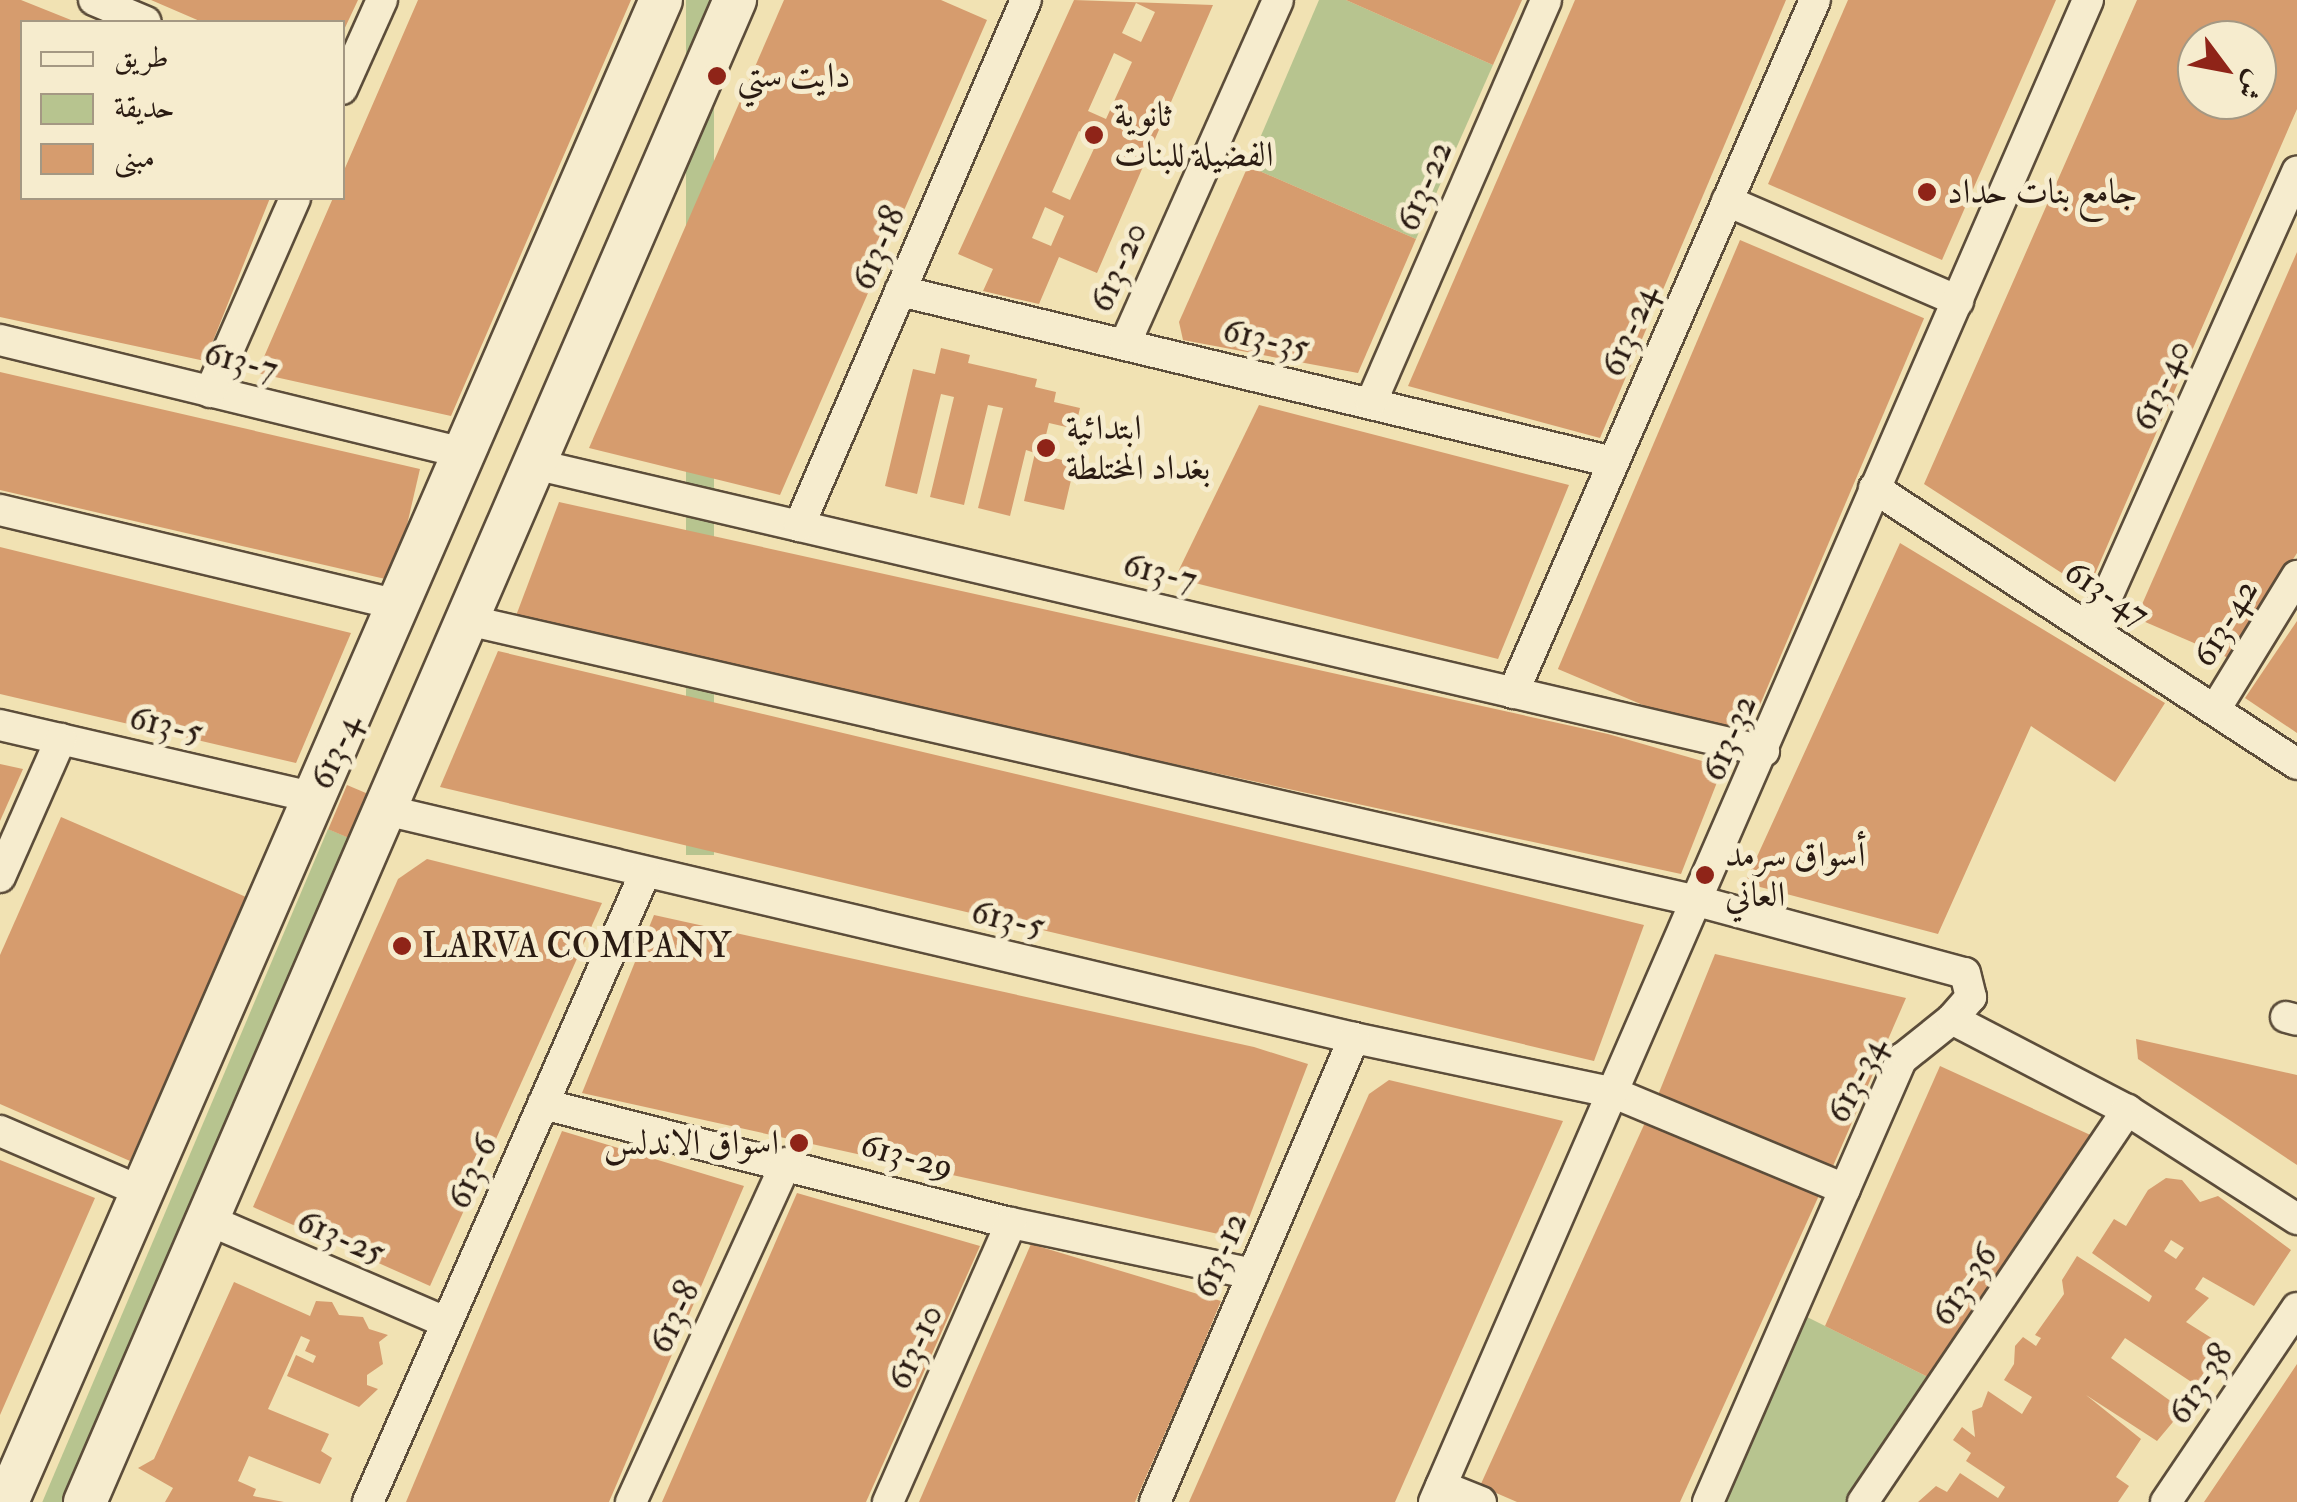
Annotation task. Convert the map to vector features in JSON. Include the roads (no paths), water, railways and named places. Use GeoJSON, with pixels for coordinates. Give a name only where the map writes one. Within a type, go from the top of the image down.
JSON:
{"type":"FeatureCollection","features":[{"type":"Feature","properties":{"kind":"street"},"geometry":{"type":"LineString","coordinates":[[94,0],[141,20]]}},
{"type":"Feature","properties":{"kind":"street"},"geometry":{"type":"LineString","coordinates":[[345,82],[382,0]]}},
{"type":"Feature","properties":{"kind":"street","name":"613-4"},"geometry":{"type":"LineString","coordinates":[[7,1502],[661,0]]}},
{"type":"Feature","properties":{"kind":"street","name":"613-4"},"geometry":{"type":"LineString","coordinates":[[85,1502],[467,620],[538,465],[735,0]]}},
{"type":"Feature","properties":{"kind":"street","name":"613-20"},"geometry":{"type":"LineString","coordinates":[[1125,344],[1278,0]]}},
{"type":"Feature","properties":{"kind":"street","name":"613-22"},"geometry":{"type":"LineString","coordinates":[[1371,403],[1546,0]]}},
{"type":"Feature","properties":{"kind":"street","name":"613-24"},"geometry":{"type":"LineString","coordinates":[[1514,693],[1814,0]]}},
{"type":"Feature","properties":{"kind":"street","name":"613-32"},"geometry":{"type":"LineString","coordinates":[[1438,1494],[1701,902],[1874,488],[2088,0]]}},
{"type":"Feature","properties":{"kind":"street","name":"613-18"},"geometry":{"type":"LineString","coordinates":[[799,526],[1019,2]]}},
{"type":"Feature","properties":{"kind":"street","name":"613-40"},"geometry":{"type":"LineString","coordinates":[[2093,628],[2297,172]]}},
{"type":"Feature","properties":{"kind":"street"},"geometry":{"type":"LineString","coordinates":[[210,392],[294,200]]}},
{"type":"Feature","properties":{"kind":"street"},"geometry":{"type":"LineString","coordinates":[[1727,201],[1958,300]]}},
{"type":"Feature","properties":{"kind":"street","name":"613-35"},"geometry":{"type":"LineString","coordinates":[[900,291],[1613,462]]}},
{"type":"Feature","properties":{"kind":"street","name":"613-7"},"geometry":{"type":"LineString","coordinates":[[0,340],[464,453]]}},
{"type":"Feature","properties":{"kind":"street","name":"613-7"},"geometry":{"type":"LineString","coordinates":[[538,465],[1764,752]]}},
{"type":"Feature","properties":{"kind":"street","name":"613-47"},"geometry":{"type":"LineString","coordinates":[[1874,488],[2297,764]]}},
{"type":"Feature","properties":{"kind":"street"},"geometry":{"type":"LineString","coordinates":[[0,510],[400,605]]}},
{"type":"Feature","properties":{"kind":"street","name":"613-42"},"geometry":{"type":"LineString","coordinates":[[2216,708],[2297,576]]}},
{"type":"Feature","properties":{"kind":"street"},"geometry":{"type":"LineString","coordinates":[[467,620],[1701,902],[1965,973],[1970,997],[1952,1019],[2128,1110],[2297,1219]]}},
{"type":"Feature","properties":{"kind":"street","name":"613-5"},"geometry":{"type":"LineString","coordinates":[[0,725],[315,798]]}},
{"type":"Feature","properties":{"kind":"street"},"geometry":{"type":"LineString","coordinates":[[0,877],[61,739]]}},
{"type":"Feature","properties":{"kind":"street","name":"613-5"},"geometry":{"type":"LineString","coordinates":[[386,810],[1354,1038],[1614,1093],[1844,1189]]}},
{"type":"Feature","properties":{"kind":"street","name":"613-6"},"geometry":{"type":"LineString","coordinates":[[368,1502],[645,873]]}},
{"type":"Feature","properties":{"kind":"street","name":"613-34"},"geometry":{"type":"LineString","coordinates":[[1708,1502],[1902,1058],[1952,1019]]}},
{"type":"Feature","properties":{"kind":"street","name":"613-12"},"geometry":{"type":"LineString","coordinates":[[1155,1502],[1354,1038]]}},
{"type":"Feature","properties":{"kind":"street","name":"613-29"},"geometry":{"type":"LineString","coordinates":[[543,1104],[1012,1223],[1252,1274]]}},
{"type":"Feature","properties":{"kind":"street","name":"613-36"},"geometry":{"type":"LineString","coordinates":[[1863,1502],[2128,1110]]}},
{"type":"Feature","properties":{"kind":"street"},"geometry":{"type":"LineString","coordinates":[[0,1131],[142,1192]]}},
{"type":"Feature","properties":{"kind":"street","name":"613-8"},"geometry":{"type":"LineString","coordinates":[[631,1502],[786,1163]]}},
{"type":"Feature","properties":{"kind":"street","name":"613-25"},"geometry":{"type":"LineString","coordinates":[[206,1220],[447,1323]]}},
{"type":"Feature","properties":{"kind":"street","name":"613-10"},"geometry":{"type":"LineString","coordinates":[[888,1502],[1012,1223]]}},
{"type":"Feature","properties":{"kind":"street","name":"613-38"},"geometry":{"type":"LineString","coordinates":[[2166,1502],[2297,1308]]}},
{"type":"Feature","properties":{"kind":"street"},"geometry":{"type":"LineString","coordinates":[[1438,1494],[1481,1502]]}},
{"type":"Feature","properties":{"kind":"place","name":"دايت ستي"},"geometry":{"type":"Point","coordinates":[717,76]}},
{"type":"Feature","properties":{"kind":"place","name":"ثانوية الفضيلة للبنات"},"geometry":{"type":"Point","coordinates":[1094,135]}},
{"type":"Feature","properties":{"kind":"place","name":"جامع بنات حداد"},"geometry":{"type":"Point","coordinates":[1927,192]}},
{"type":"Feature","properties":{"kind":"place","name":"ابتدائية بغداد المختلطة"},"geometry":{"type":"Point","coordinates":[1046,448]}},
{"type":"Feature","properties":{"kind":"place","name":"أسواق سرمد العاني"},"geometry":{"type":"Point","coordinates":[1705,875]}},
{"type":"Feature","properties":{"kind":"place","name":"LARVA COMPANY"},"geometry":{"type":"Point","coordinates":[402,946]}},
{"type":"Feature","properties":{"kind":"place","name":"اسواق الاندلس"},"geometry":{"type":"Point","coordinates":[799,1143]}}]}
